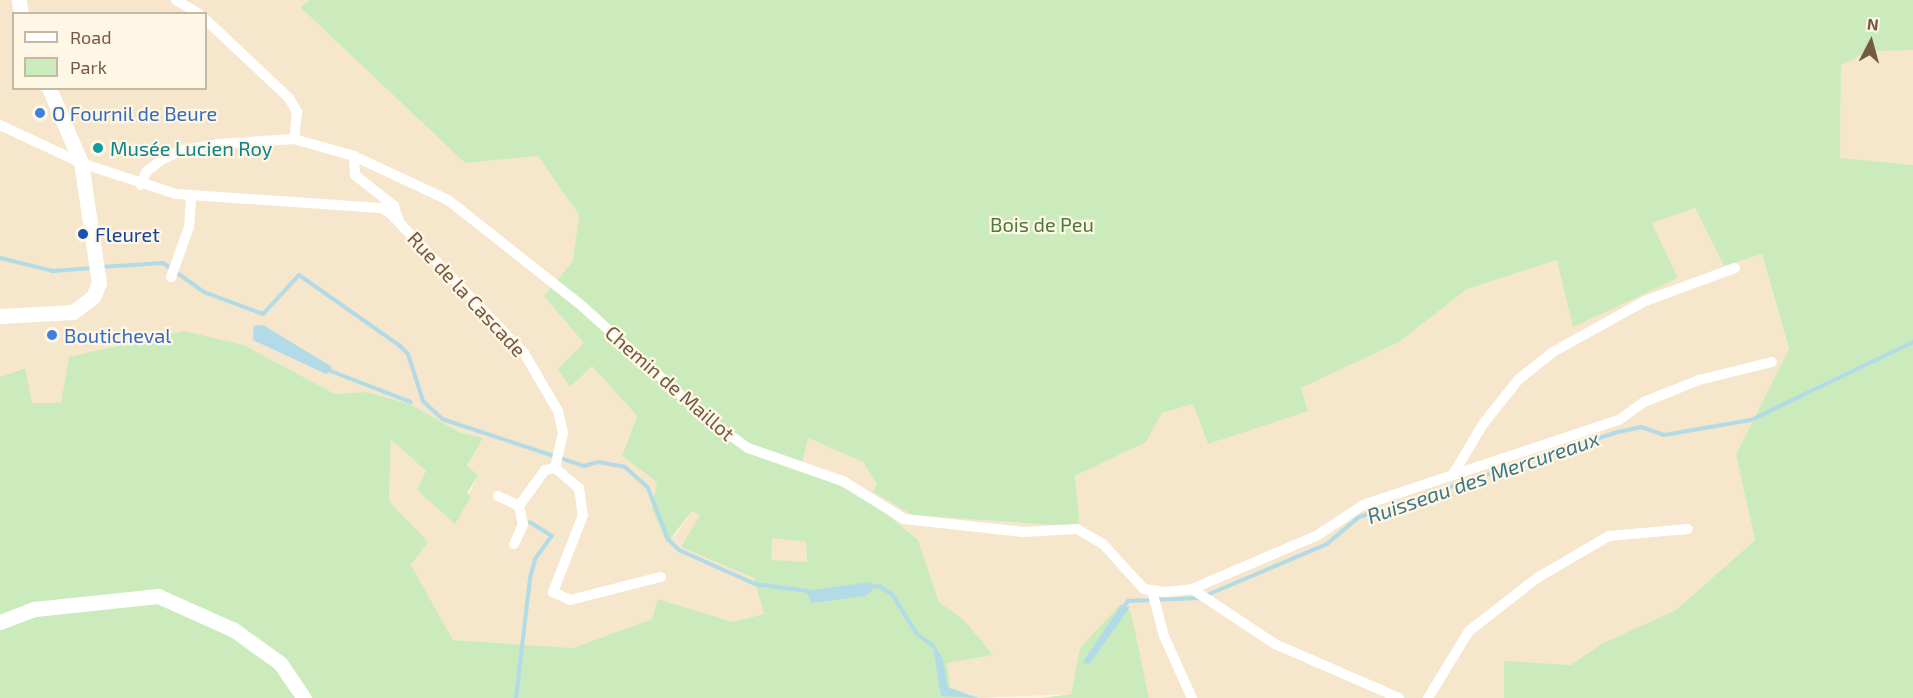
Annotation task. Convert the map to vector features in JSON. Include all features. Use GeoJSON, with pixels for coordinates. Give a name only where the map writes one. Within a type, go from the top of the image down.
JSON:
{"type":"FeatureCollection","features":[{"type":"Feature","properties":{"kind":"street"},"geometry":{"type":"LineString","coordinates":[[176,0],[196,12]]}},
{"type":"Feature","properties":{"kind":"street"},"geometry":{"type":"LineString","coordinates":[[207,21],[289,98],[297,112],[294,139]]}},
{"type":"Feature","properties":{"kind":"street"},"geometry":{"type":"LineString","coordinates":[[0,316],[73,312],[93,297],[96,289],[96,253],[81,163],[50,90]]}},
{"type":"Feature","properties":{"kind":"street","name":"Rue de la Cascade"},"geometry":{"type":"LineString","coordinates":[[0,125],[81,163],[141,184],[191,195],[381,208],[399,221],[524,352],[558,411],[563,433],[556,465]]}},
{"type":"Feature","properties":{"kind":"street","name":"Chemin de Maillot"},"geometry":{"type":"LineString","coordinates":[[141,184],[146,172],[182,150],[294,139],[354,156],[448,200],[582,306],[706,418],[748,448],[843,481],[904,519],[1023,532],[1077,530],[1103,544],[1144,589],[1153,593]]}},
{"type":"Feature","properties":{"kind":"street"},"geometry":{"type":"LineString","coordinates":[[354,156],[355,175],[394,206],[399,221]]}},
{"type":"Feature","properties":{"kind":"street"},"geometry":{"type":"LineString","coordinates":[[173,271],[189,227],[191,195]]}},
{"type":"Feature","properties":{"kind":"street"},"geometry":{"type":"LineString","coordinates":[[1454,473],[1483,424],[1519,379],[1553,352],[1645,301],[1735,268]]}},
{"type":"Feature","properties":{"kind":"street"},"geometry":{"type":"LineString","coordinates":[[1192,698],[1155,608],[1153,593],[1198,595],[1318,535],[1363,505],[1619,420],[1644,402],[1699,380],[1772,362]]}},
{"type":"Feature","properties":{"kind":"street"},"geometry":{"type":"LineString","coordinates":[[514,544],[523,525],[519,506],[545,470],[556,465],[583,496],[583,515],[554,581],[553,592],[558,598],[570,600],[661,578]]}},
{"type":"Feature","properties":{"kind":"street"},"geometry":{"type":"LineString","coordinates":[[498,496],[519,506]]}},
{"type":"Feature","properties":{"kind":"street"},"geometry":{"type":"LineString","coordinates":[[1428,698],[1469,631],[1538,578],[1610,536],[1688,530]]}},
{"type":"Feature","properties":{"kind":"street"},"geometry":{"type":"LineString","coordinates":[[1198,595],[1275,644],[1399,698]]}},
{"type":"Feature","properties":{"kind":"street"},"geometry":{"type":"LineString","coordinates":[[0,622],[34,609],[158,596],[234,630],[280,663],[304,698]]}},
{"type":"Feature","properties":{"kind":"shaded area"},"geometry":{"type":"Polygon","coordinates":[[[0,0],[309,0],[300,7],[465,163],[538,156],[579,215],[573,261],[545,296],[584,343],[592,366],[637,416],[622,456],[658,482],[652,509],[674,537],[693,510],[772,538],[806,542],[807,563],[764,614],[733,622],[658,599],[652,619],[573,648],[453,640],[411,565],[428,542],[389,501],[391,438],[426,471],[455,523],[478,475],[467,467],[483,438],[459,432],[410,404],[366,392],[335,394],[244,345],[62,403],[32,403],[24,368],[0,377],[0,0]]]}},
{"type":"Feature","properties":{"kind":"shaded area"},"geometry":{"type":"Polygon","coordinates":[[[1907,48],[1913,50],[1913,165],[1840,159],[1841,65],[1870,51],[1907,48]]]}},
{"type":"Feature","properties":{"kind":"shaded area"},"geometry":{"type":"Polygon","coordinates":[[[1695,208],[1724,266],[1762,254],[1789,350],[1736,455],[1755,540],[1676,610],[1601,644],[1571,665],[1504,662],[1504,698],[1149,698],[1131,612],[1080,648],[1071,694],[977,698],[950,687],[947,663],[993,655],[964,620],[939,602],[918,540],[866,497],[801,470],[808,438],[863,462],[877,485],[872,490],[912,515],[1080,527],[1075,476],[1146,442],[1162,413],[1193,404],[1208,444],[1308,410],[1301,388],[1399,342],[1467,289],[1558,260],[1573,326],[1678,278],[1652,223],[1695,208]]]}},
{"type":"Feature","properties":{"kind":"green space","name":"Bois de Peu"},"geometry":{"type":"Polygon","coordinates":[[[309,0],[1913,0],[1913,50],[1870,51],[1841,65],[1840,158],[1913,165],[1913,698],[1504,698],[1504,661],[1571,665],[1601,644],[1676,610],[1755,540],[1736,455],[1789,349],[1762,254],[1724,266],[1695,208],[1652,223],[1678,278],[1573,327],[1557,260],[1467,289],[1399,342],[1301,388],[1308,411],[1208,444],[1193,404],[1162,413],[1146,442],[1075,476],[1080,527],[912,515],[872,491],[877,485],[863,462],[808,438],[801,470],[866,497],[918,540],[939,602],[964,620],[993,655],[947,663],[950,687],[977,698],[312,698],[285,658],[159,589],[0,616],[0,377],[25,368],[32,403],[61,403],[69,357],[184,331],[244,345],[335,394],[366,392],[410,404],[459,432],[483,438],[467,466],[478,475],[467,493],[471,496],[455,524],[417,490],[426,471],[391,439],[389,501],[428,542],[411,565],[453,640],[573,648],[652,619],[658,599],[733,622],[764,614],[754,578],[681,547],[700,515],[692,511],[667,543],[652,509],[657,482],[622,456],[637,416],[592,366],[570,387],[558,369],[584,343],[544,296],[573,261],[579,215],[538,156],[465,163],[300,7],[309,0]],[[772,538],[771,560],[807,562],[806,542],[772,538]]]}},
{"type":"Feature","properties":{"kind":"green space"},"geometry":{"type":"Polygon","coordinates":[[[157,603],[231,636],[275,668],[296,698],[0,698],[0,630],[36,617],[157,603]]]}},
{"type":"Feature","properties":{"kind":"green space"},"geometry":{"type":"Polygon","coordinates":[[[1120,605],[1131,612],[1149,698],[1041,698],[1071,694],[1080,648],[1120,605]]]}},
{"type":"Feature","properties":{"kind":"water"},"geometry":{"type":"Polygon","coordinates":[[[263,325],[332,367],[330,371],[326,374],[253,340],[254,326],[263,325]]]}},
{"type":"Feature","properties":{"kind":"water"},"geometry":{"type":"Polygon","coordinates":[[[871,582],[872,591],[865,596],[811,603],[806,591],[871,582]]]}},
{"type":"Feature","properties":{"kind":"water"},"geometry":{"type":"Polygon","coordinates":[[[1121,605],[1130,607],[1089,665],[1083,662],[1121,605]]]}},
{"type":"Feature","properties":{"kind":"water"},"geometry":{"type":"Polygon","coordinates":[[[932,641],[943,659],[948,688],[979,698],[941,696],[932,641]]]}},
{"type":"Feature","properties":{"kind":"waterway","name":"Ruisseau des Mercureaux"},"geometry":{"type":"LineString","coordinates":[[0,258],[53,271],[94,268]]}},
{"type":"Feature","properties":{"kind":"waterway","name":"Ruisseau des Mercureaux"},"geometry":{"type":"LineString","coordinates":[[101,267],[163,263],[204,292],[263,314],[299,275],[408,354],[423,401],[442,419],[584,466],[598,462],[625,467],[648,488],[668,539],[679,550],[755,584],[809,591]]}},
{"type":"Feature","properties":{"kind":"waterway","name":"Ruisseau des Mercureaux"},"geometry":{"type":"LineString","coordinates":[[1207,595],[1327,544],[1359,517],[1618,432],[1641,427],[1664,435],[1751,420],[1913,342]]}},
{"type":"Feature","properties":{"kind":"waterway"},"geometry":{"type":"LineString","coordinates":[[328,370],[411,402]]}},
{"type":"Feature","properties":{"kind":"waterway"},"geometry":{"type":"LineString","coordinates":[[516,698],[530,578],[535,559],[552,536],[530,522]]}},
{"type":"Feature","properties":{"kind":"waterway","name":"Ruisseau des Mercureaux"},"geometry":{"type":"LineString","coordinates":[[869,587],[879,586],[892,594],[917,634],[934,647]]}},
{"type":"Feature","properties":{"kind":"waterway","name":"Ruisseau des Mercureaux"},"geometry":{"type":"LineString","coordinates":[[1122,609],[1128,601],[1200,598]]}},
{"type":"Feature","properties":{"kind":"place","name":"O Fournil de Beure"},"geometry":{"type":"Point","coordinates":[40,113]}},
{"type":"Feature","properties":{"kind":"place","name":"Musée Lucien Roy"},"geometry":{"type":"Point","coordinates":[98,148]}},
{"type":"Feature","properties":{"kind":"place","name":"Fleuret"},"geometry":{"type":"Point","coordinates":[83,234]}},
{"type":"Feature","properties":{"kind":"place","name":"Bouticheval"},"geometry":{"type":"Point","coordinates":[52,335]}}]}
